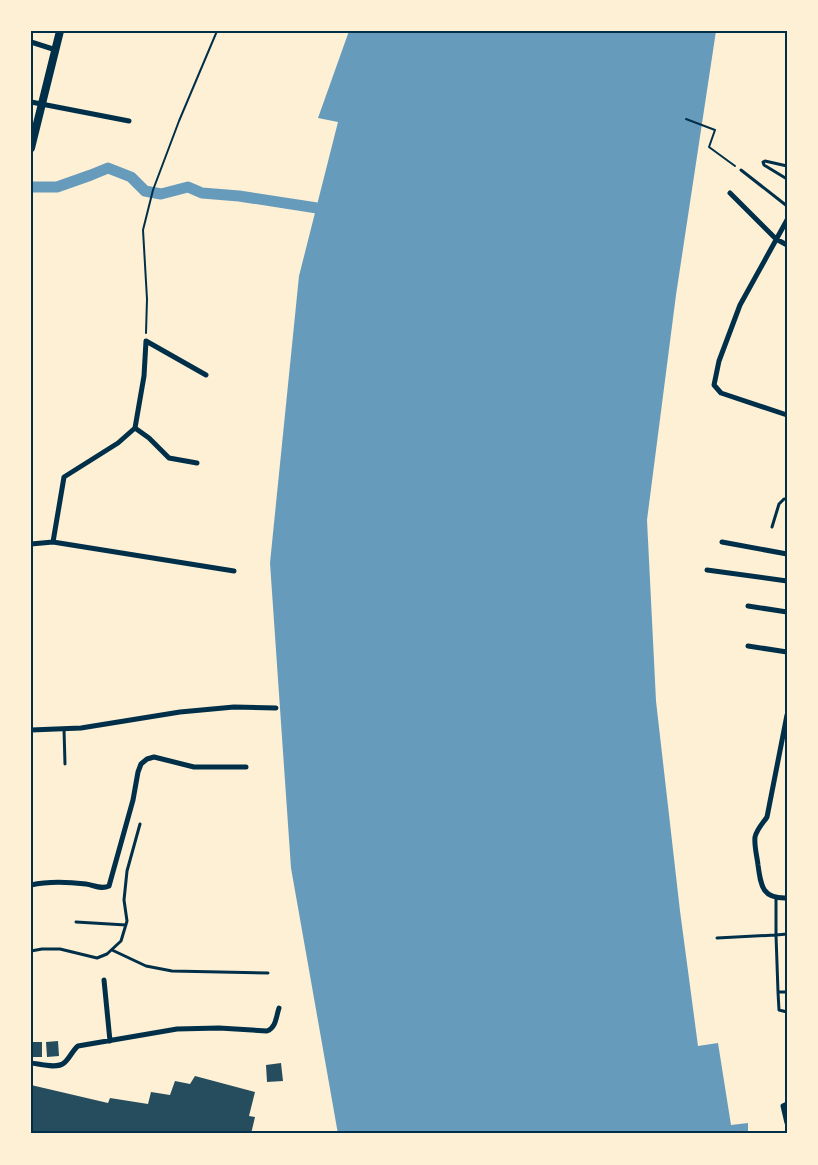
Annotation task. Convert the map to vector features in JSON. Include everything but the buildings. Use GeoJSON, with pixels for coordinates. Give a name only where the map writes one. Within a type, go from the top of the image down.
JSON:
{"type":"FeatureCollection","features":[{"type":"Feature","properties":{"kind":"street"},"geometry":{"type":"LineString","coordinates":[[31,148],[60,31]]}},
{"type":"Feature","properties":{"kind":"street"},"geometry":{"type":"LineString","coordinates":[[31,42],[56,50]]}},
{"type":"Feature","properties":{"kind":"street"},"geometry":{"type":"LineString","coordinates":[[31,102],[130,121]]}},
{"type":"Feature","properties":{"kind":"street"},"geometry":{"type":"LineString","coordinates":[[730,193],[776,239],[787,246]]}},
{"type":"Feature","properties":{"kind":"street"},"geometry":{"type":"LineString","coordinates":[[787,220],[740,305],[720,361],[714,385],[721,393],[787,415]]}},
{"type":"Feature","properties":{"kind":"street"},"geometry":{"type":"LineString","coordinates":[[53,542],[64,477],[101,454],[135,428],[144,376],[146,342],[206,375]]}},
{"type":"Feature","properties":{"kind":"street"},"geometry":{"type":"LineString","coordinates":[[135,428],[149,438],[169,458],[197,463]]}},
{"type":"Feature","properties":{"kind":"street"},"geometry":{"type":"LineString","coordinates":[[31,544],[53,542],[234,571]]}},
{"type":"Feature","properties":{"kind":"street"},"geometry":{"type":"LineString","coordinates":[[722,542],[787,554]]}},
{"type":"Feature","properties":{"kind":"street"},"geometry":{"type":"LineString","coordinates":[[707,570],[787,581]]}},
{"type":"Feature","properties":{"kind":"street"},"geometry":{"type":"LineString","coordinates":[[748,606],[787,612]]}},
{"type":"Feature","properties":{"kind":"street"},"geometry":{"type":"LineString","coordinates":[[748,646],[787,652]]}},
{"type":"Feature","properties":{"kind":"street"},"geometry":{"type":"LineString","coordinates":[[31,730],[81,728],[180,712],[234,707],[276,708]]}},
{"type":"Feature","properties":{"kind":"street"},"geometry":{"type":"LineString","coordinates":[[787,715],[767,817],[758,829],[755,838],[761,885],[764,890],[776,898],[787,898]]}},
{"type":"Feature","properties":{"kind":"street"},"geometry":{"type":"LineString","coordinates":[[31,884],[45,882],[88,884],[104,888],[109,886],[133,800],[138,772],[141,764],[147,759],[154,758],[194,767],[246,767]]}},
{"type":"Feature","properties":{"kind":"street"},"geometry":{"type":"LineString","coordinates":[[104,980],[110,1041]]}},
{"type":"Feature","properties":{"kind":"street"},"geometry":{"type":"LineString","coordinates":[[31,1063],[60,1065],[64,1063],[78,1046],[178,1029],[219,1028],[267,1031],[274,1024],[279,1008]]}},
{"type":"Feature","properties":{"kind":"street"},"geometry":{"type":"LineString","coordinates":[[787,1104],[783,1106],[787,1123]]}},
{"type":"Feature","properties":{"kind":"lane"},"geometry":{"type":"LineString","coordinates":[[787,166],[763,162],[764,165],[787,179]]}},
{"type":"Feature","properties":{"kind":"lane"},"geometry":{"type":"LineString","coordinates":[[741,170],[787,206]]}},
{"type":"Feature","properties":{"kind":"lane"},"geometry":{"type":"LineString","coordinates":[[772,528],[779,504],[784,499],[787,499]]}},
{"type":"Feature","properties":{"kind":"lane"},"geometry":{"type":"LineString","coordinates":[[64,729],[65,764]]}},
{"type":"Feature","properties":{"kind":"lane"},"geometry":{"type":"LineString","coordinates":[[31,951],[60,949],[98,958],[112,950],[121,941],[126,925],[124,900],[127,871],[140,824]]}},
{"type":"Feature","properties":{"kind":"lane"},"geometry":{"type":"LineString","coordinates":[[776,898],[779,1010],[787,1012]]}},
{"type":"Feature","properties":{"kind":"lane"},"geometry":{"type":"LineString","coordinates":[[76,922],[126,925]]}},
{"type":"Feature","properties":{"kind":"lane"},"geometry":{"type":"LineString","coordinates":[[717,938],[787,934]]}},
{"type":"Feature","properties":{"kind":"lane"},"geometry":{"type":"LineString","coordinates":[[112,950],[146,966],[172,971],[268,973]]}},
{"type":"Feature","properties":{"kind":"lane"},"geometry":{"type":"LineString","coordinates":[[778,992],[787,992]]}},
{"type":"Feature","properties":{"kind":"path"},"geometry":{"type":"LineString","coordinates":[[146,342],[143,230],[153,190],[189,94],[216,31]]}},
{"type":"Feature","properties":{"kind":"path"},"geometry":{"type":"LineString","coordinates":[[686,119],[714,130],[709,147],[741,170]]}},
{"type":"Feature","properties":{"kind":"water"},"geometry":{"type":"Polygon","coordinates":[[[349,31],[716,31],[676,295],[647,520],[656,701],[680,911],[698,1046],[718,1043],[731,1125],[748,1123],[748,1134],[338,1134],[291,868],[270,563],[299,276],[338,122],[318,118],[349,31]]]}},
{"type":"Feature","properties":{"kind":"waterway"},"geometry":{"type":"LineString","coordinates":[[31,187],[57,187],[108,168],[131,177],[145,191],[161,194],[188,187],[202,193],[239,196],[330,210]]}}]}
